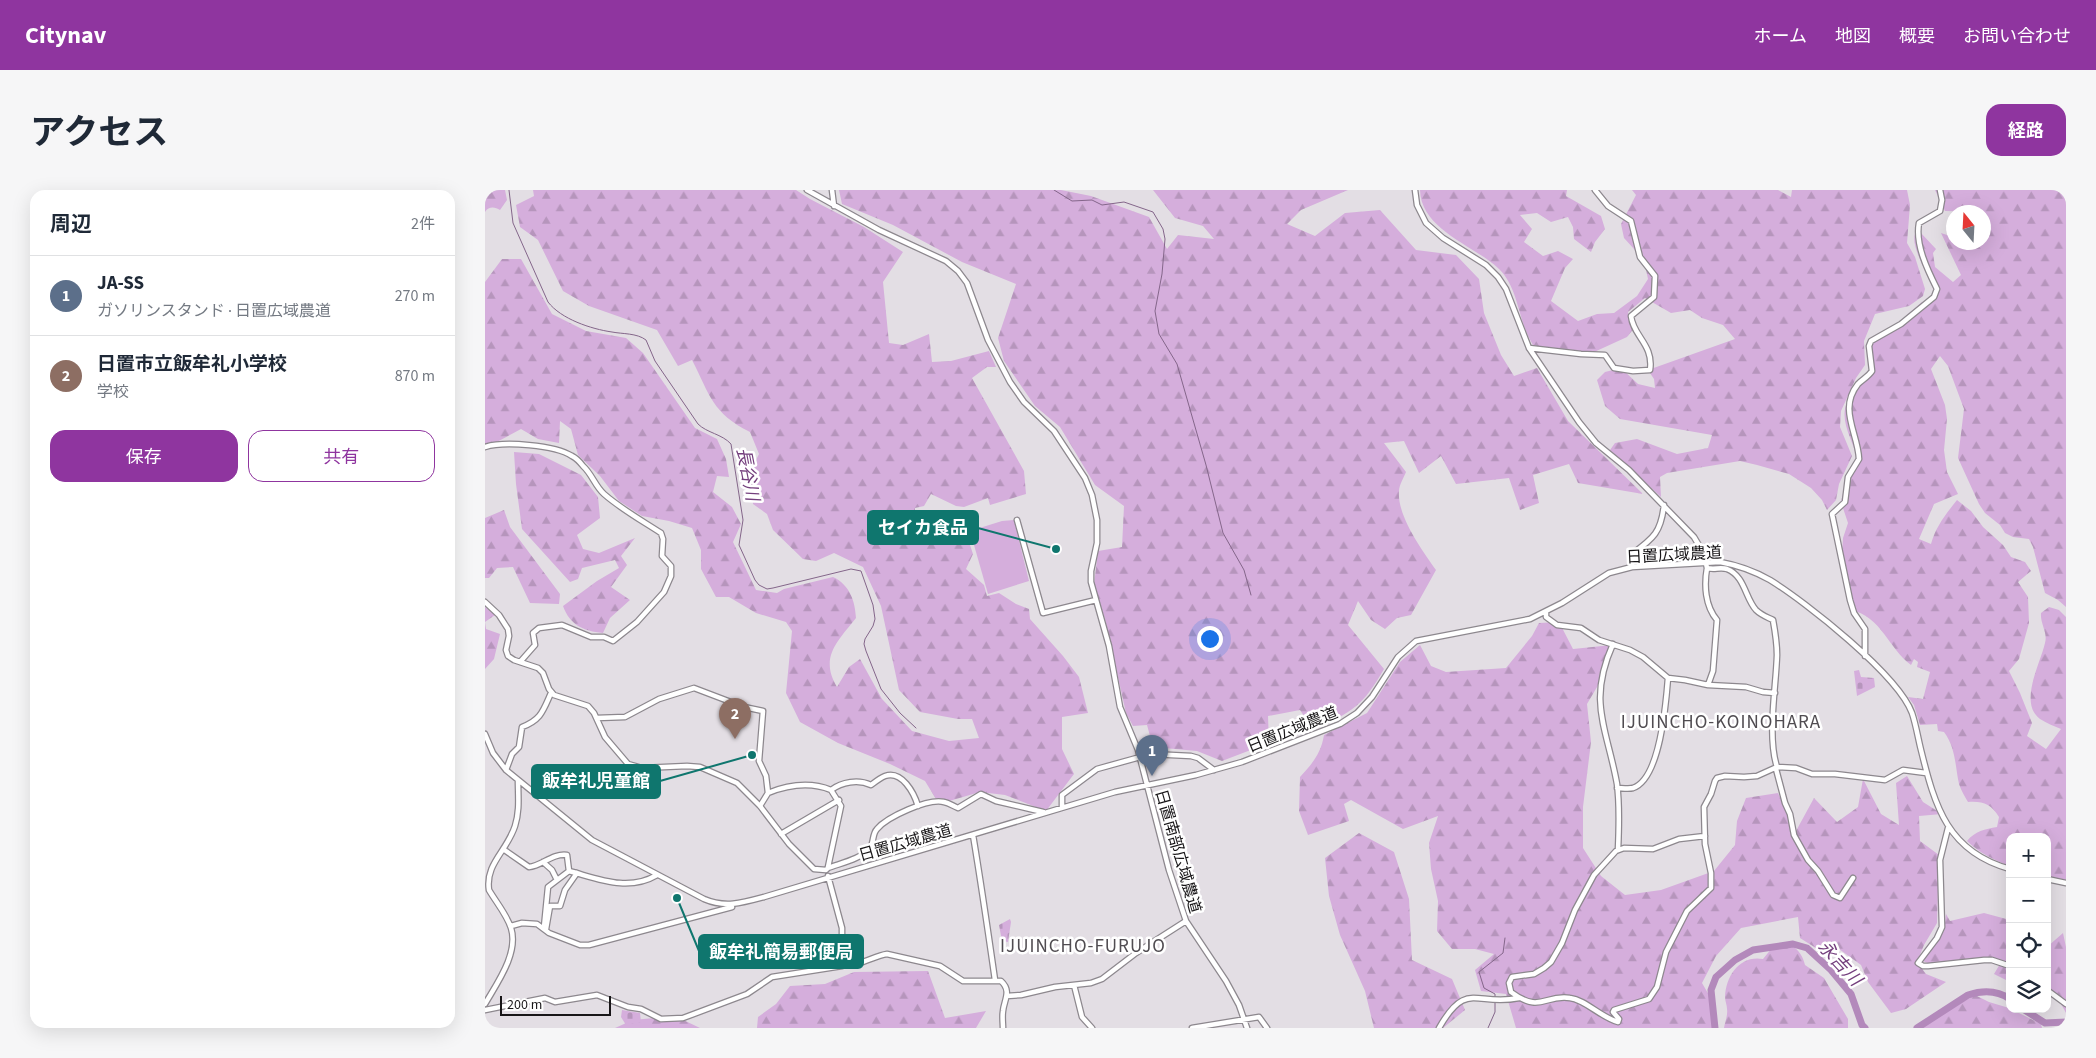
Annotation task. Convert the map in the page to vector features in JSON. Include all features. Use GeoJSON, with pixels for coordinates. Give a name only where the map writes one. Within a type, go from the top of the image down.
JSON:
{"type":"FeatureCollection","features":[{"type":"Feature","properties":{"kind":"street","name":"日置南部広域農道"},"geometry":{"type":"LineString","coordinates":[[807,190],[885,233],[946,261],[958,271],[967,282],[988,340],[1010,382],[1024,402],[1054,431],[1088,483],[1097,520],[1097,543],[1091,576],[1109,646],[1119,707],[1140,757],[1169,870],[1186,922],[1226,981],[1239,1005],[1247,1028]]}},
{"type":"Feature","properties":{"kind":"street"},"geometry":{"type":"LineString","coordinates":[[832,190],[834,206]]}},
{"type":"Feature","properties":{"kind":"street"},"geometry":{"type":"LineString","coordinates":[[1415,190],[1417,205],[1426,222],[1443,238],[1486,265],[1498,277],[1506,289],[1529,348],[1563,401],[1596,443],[1629,470],[1694,537],[1704,554],[1707,568],[1705,582],[1707,598],[1711,613],[1717,620],[1713,672],[1708,686]]}},
{"type":"Feature","properties":{"kind":"street"},"geometry":{"type":"LineString","coordinates":[[1529,348],[1581,354],[1605,354],[1614,368],[1633,371],[1650,370],[1647,345],[1632,323],[1631,316],[1654,297],[1655,276],[1640,257],[1631,221],[1608,206],[1595,190]]}},
{"type":"Feature","properties":{"kind":"street"},"geometry":{"type":"LineString","coordinates":[[1865,656],[1865,629],[1854,613],[1850,600],[1831,514],[1845,502],[1848,477],[1859,459],[1850,426],[1849,403],[1858,384],[1872,371],[1869,346],[1871,341],[1901,324],[1934,297],[1937,289],[1926,267],[1917,237],[1919,223],[1940,211],[1942,200],[1940,190]]}},
{"type":"Feature","properties":{"kind":"street"},"geometry":{"type":"LineString","coordinates":[[485,447],[497,445],[532,446],[552,449],[571,455],[590,474],[602,492],[625,512],[661,533],[663,556],[671,566],[671,576],[663,592],[651,609],[627,632],[613,640],[609,640],[604,637],[591,637],[563,625],[539,628],[533,633],[535,645],[520,662]]}},
{"type":"Feature","properties":{"kind":"street"},"geometry":{"type":"LineString","coordinates":[[1632,567],[1632,554],[1651,540],[1662,523],[1664,505]]}},
{"type":"Feature","properties":{"kind":"street"},"geometry":{"type":"LineString","coordinates":[[1017,520],[1043,613],[1096,600]]}},
{"type":"Feature","properties":{"kind":"street","name":"日置広域農道"},"geometry":{"type":"LineString","coordinates":[[485,734],[493,753],[506,770],[592,840],[704,899],[720,905],[740,904],[1045,812],[1147,784],[1214,770],[1250,759],[1348,720],[1364,707],[1379,688],[1398,656],[1416,641],[1513,623],[1546,612],[1609,573],[1632,567],[1705,563],[1733,564],[1768,579],[1803,604],[1887,677],[1905,700],[1912,713],[1926,773],[1937,806],[1948,828],[1980,858],[2006,868]]}},
{"type":"Feature","properties":{"kind":"street"},"geometry":{"type":"LineString","coordinates":[[1707,568],[1723,568],[1733,572],[1741,582],[1755,609],[1773,620],[1777,652],[1773,738],[1775,759],[1794,835],[1808,860],[1818,871],[1833,895],[1840,898],[1853,878]]}},
{"type":"Feature","properties":{"kind":"street"},"geometry":{"type":"LineString","coordinates":[[485,602],[499,615],[508,629],[509,636],[506,650],[508,656],[520,662],[531,664],[541,670],[551,693],[585,704],[594,712],[605,737],[626,762],[632,766],[642,768],[701,767],[737,783],[760,806],[789,844],[817,870],[827,869],[858,856],[870,848],[877,829],[895,816],[933,802],[945,802],[958,808],[981,794],[996,800],[1045,812]]}},
{"type":"Feature","properties":{"kind":"street"},"geometry":{"type":"LineString","coordinates":[[1546,612],[1546,617],[1557,625],[1581,628],[1599,640],[1630,650],[1643,657],[1668,678],[1708,686],[1746,687],[1775,694]]}},
{"type":"Feature","properties":{"kind":"street"},"geometry":{"type":"LineString","coordinates":[[1613,644],[1603,671],[1600,713],[1617,788],[1618,850]]}},
{"type":"Feature","properties":{"kind":"street"},"geometry":{"type":"LineString","coordinates":[[1617,788],[1633,788],[1647,778],[1660,742],[1666,711],[1668,678]]}},
{"type":"Feature","properties":{"kind":"street"},"geometry":{"type":"LineString","coordinates":[[597,718],[625,717],[659,699],[694,688],[744,707],[763,711],[759,761],[766,776],[768,794],[760,806]]}},
{"type":"Feature","properties":{"kind":"street"},"geometry":{"type":"LineString","coordinates":[[506,770],[512,754],[519,747],[522,727],[535,722],[544,710],[551,693]]}},
{"type":"Feature","properties":{"kind":"street"},"geometry":{"type":"LineString","coordinates":[[1063,807],[1062,795],[1094,771],[1140,757],[1155,754],[1191,756],[1198,758],[1214,770]]}},
{"type":"Feature","properties":{"kind":"street"},"geometry":{"type":"LineString","coordinates":[[1705,836],[1679,839],[1653,849],[1618,850],[1608,858],[1596,872],[1575,910],[1551,962],[1534,974],[1511,977],[1509,983],[1511,992],[1519,998],[1530,1002],[1539,1003],[1562,998],[1579,1000],[1608,1019],[1618,1022],[1619,1019],[1613,1012],[1614,1010],[1649,999],[1657,987],[1666,952],[1687,911],[1711,888],[1711,873],[1705,836],[1704,807],[1717,778],[1725,776],[1744,778],[1757,776],[1777,768],[1796,768],[1812,774],[1835,774],[1885,780],[1903,770],[1926,773]]}},
{"type":"Feature","properties":{"kind":"street"},"geometry":{"type":"LineString","coordinates":[[831,790],[842,783],[855,782],[871,785],[886,776],[893,776],[903,781],[911,789],[918,806]]}},
{"type":"Feature","properties":{"kind":"street"},"geometry":{"type":"LineString","coordinates":[[485,1004],[510,955],[513,938],[511,926],[489,890],[486,870],[503,849],[512,833],[517,816],[518,780]]}},
{"type":"Feature","properties":{"kind":"street"},"geometry":{"type":"LineString","coordinates":[[768,794],[796,786],[812,785],[831,790],[839,800],[841,806],[827,869],[842,928],[842,960],[844,964]]}},
{"type":"Feature","properties":{"kind":"street"},"geometry":{"type":"LineString","coordinates":[[781,834],[839,800]]}},
{"type":"Feature","properties":{"kind":"street"},"geometry":{"type":"LineString","coordinates":[[1948,828],[1941,860],[1942,927],[1937,938],[1919,963],[1923,966],[1928,966],[1992,960],[2006,965]]}},
{"type":"Feature","properties":{"kind":"street"},"geometry":{"type":"LineString","coordinates":[[973,835],[995,980]]}},
{"type":"Feature","properties":{"kind":"street"},"geometry":{"type":"LineString","coordinates":[[503,849],[529,867],[561,854],[567,855],[569,871]]}},
{"type":"Feature","properties":{"kind":"street"},"geometry":{"type":"LineString","coordinates":[[543,862],[552,870],[557,880]]}},
{"type":"Feature","properties":{"kind":"street"},"geometry":{"type":"LineString","coordinates":[[569,871],[613,884],[636,884],[657,875]]}},
{"type":"Feature","properties":{"kind":"street"},"geometry":{"type":"LineString","coordinates":[[545,928],[544,910],[548,887],[569,871]]}},
{"type":"Feature","properties":{"kind":"street"},"geometry":{"type":"LineString","coordinates":[[545,928],[550,906],[560,906],[565,890],[577,873]]}},
{"type":"Feature","properties":{"kind":"street"},"geometry":{"type":"LineString","coordinates":[[2051,880],[2066,883]]}},
{"type":"Feature","properties":{"kind":"street"},"geometry":{"type":"LineString","coordinates":[[511,926],[522,923],[537,924],[545,928],[549,933],[580,945],[589,945],[740,904]]}},
{"type":"Feature","properties":{"kind":"street"},"geometry":{"type":"LineString","coordinates":[[718,911],[720,905]]}},
{"type":"Feature","properties":{"kind":"street"},"geometry":{"type":"LineString","coordinates":[[1007,996],[1102,980],[1136,953],[1186,922]]}},
{"type":"Feature","properties":{"kind":"street"},"geometry":{"type":"LineString","coordinates":[[485,1010],[545,998],[555,1002],[597,996],[628,1007],[641,1009],[661,1018],[683,1018],[747,994],[773,977],[842,966],[844,964],[856,964],[878,955],[887,954],[947,970],[963,981],[995,980],[1003,982],[1007,996],[1003,1011],[1003,1028]]}},
{"type":"Feature","properties":{"kind":"street"},"geometry":{"type":"LineString","coordinates":[[1074,985],[1082,1017],[1092,1028]]}},
{"type":"Feature","properties":{"kind":"street"},"geometry":{"type":"LineString","coordinates":[[2051,993],[2066,1004]]}},
{"type":"Feature","properties":{"kind":"street"},"geometry":{"type":"LineString","coordinates":[[1439,1028],[1452,1008],[1461,1000],[1470,997],[1489,1000],[1519,998]]}},
{"type":"Feature","properties":{"kind":"street"},"geometry":{"type":"LineString","coordinates":[[1192,1028],[1259,1017],[1267,1028]]}},
{"type":"Feature","properties":{"kind":"green space"},"geometry":{"type":"Polygon","coordinates":[[[485,190],[505,190],[507,200],[500,210],[492,208],[485,212],[485,190]]]}},
{"type":"Feature","properties":{"kind":"green space"},"geometry":{"type":"Polygon","coordinates":[[[533,190],[796,190],[864,227],[903,252],[883,282],[889,343],[903,345],[929,334],[932,362],[951,361],[989,351],[996,367],[987,367],[972,378],[1024,471],[1026,494],[990,505],[988,498],[964,507],[956,506],[931,494],[924,506],[915,508],[915,512],[958,522],[965,530],[973,554],[966,569],[984,585],[987,596],[999,593],[1016,604],[1029,609],[1030,619],[1079,677],[1088,713],[1062,717],[1062,749],[1074,774],[1046,811],[1005,795],[980,792],[939,804],[925,781],[890,764],[838,743],[800,722],[786,693],[792,631],[786,622],[756,613],[729,597],[716,597],[701,569],[701,550],[692,528],[642,516],[619,501],[600,476],[578,455],[571,429],[560,421],[559,443],[538,439],[521,429],[495,443],[485,444],[485,282],[502,259],[521,259],[552,314],[586,331],[626,338],[643,353],[695,428],[717,439],[726,459],[729,477],[717,476],[713,492],[732,507],[741,524],[733,542],[756,590],[777,593],[784,589],[833,577],[844,584],[851,594],[856,618],[837,642],[830,658],[832,676],[837,687],[849,667],[860,659],[882,699],[912,731],[949,741],[979,738],[972,719],[958,719],[920,712],[899,690],[881,606],[863,567],[834,553],[816,561],[803,559],[773,530],[767,514],[753,504],[750,472],[759,454],[750,432],[727,418],[713,402],[692,360],[678,366],[657,330],[589,306],[563,291],[538,240],[520,227],[516,205],[534,196],[533,190]]]}},
{"type":"Feature","properties":{"kind":"green space"},"geometry":{"type":"Polygon","coordinates":[[[839,190],[1061,190],[1091,196],[1149,217],[1167,249],[1178,235],[1214,239],[1203,226],[1175,218],[1153,190],[1348,190],[1301,210],[1287,224],[1315,236],[1345,213],[1380,210],[1416,250],[1456,255],[1479,279],[1484,313],[1501,355],[1514,376],[1537,368],[1568,421],[1643,494],[1578,483],[1569,464],[1533,475],[1539,503],[1520,510],[1509,478],[1456,484],[1441,456],[1419,473],[1404,441],[1384,443],[1406,472],[1399,489],[1399,501],[1406,522],[1436,570],[1411,615],[1397,618],[1385,629],[1371,620],[1358,601],[1348,625],[1384,669],[1370,692],[1348,712],[1315,729],[1312,728],[1300,710],[1268,716],[1269,743],[1222,761],[1197,751],[1153,747],[1147,725],[1133,726],[1126,713],[1105,619],[1094,585],[1098,551],[1122,547],[1124,506],[1095,485],[1060,427],[1035,406],[1004,361],[998,338],[1016,284],[962,262],[893,225],[842,204],[839,190]]]}},
{"type":"Feature","properties":{"kind":"green space"},"geometry":{"type":"Polygon","coordinates":[[[1420,190],[1567,190],[1566,196],[1601,216],[1605,229],[1595,242],[1591,252],[1574,239],[1573,227],[1568,217],[1551,222],[1537,213],[1520,215],[1532,229],[1524,242],[1543,256],[1558,251],[1573,259],[1565,268],[1551,301],[1578,321],[1597,314],[1614,313],[1637,296],[1648,279],[1644,260],[1624,238],[1621,224],[1636,195],[1632,190],[1778,190],[1791,197],[1792,190],[1907,190],[1910,205],[1907,243],[1915,257],[1925,289],[1923,296],[1909,306],[1875,314],[1864,341],[1865,365],[1856,378],[1841,411],[1840,427],[1852,456],[1839,484],[1836,500],[1827,510],[1822,500],[1811,488],[1789,474],[1740,461],[1667,473],[1660,477],[1661,497],[1610,450],[1615,443],[1637,439],[1677,454],[1708,448],[1712,435],[1620,419],[1605,406],[1597,380],[1605,372],[1621,368],[1638,384],[1655,388],[1654,379],[1648,370],[1735,339],[1723,325],[1702,318],[1690,310],[1671,313],[1645,298],[1628,312],[1629,318],[1635,327],[1627,337],[1592,353],[1558,351],[1533,345],[1524,326],[1515,295],[1506,277],[1488,260],[1451,236],[1429,216],[1423,204],[1420,190]]]}},
{"type":"Feature","properties":{"kind":"green space"},"geometry":{"type":"Polygon","coordinates":[[[1935,190],[2066,190],[2066,607],[2045,593],[2033,547],[2029,539],[2013,537],[2005,533],[2000,525],[1985,513],[1979,504],[1958,458],[1964,409],[1948,366],[1940,356],[1931,369],[1945,405],[1947,419],[1944,450],[1947,472],[1958,494],[1934,504],[1919,539],[1931,544],[1945,515],[1957,500],[1971,511],[1983,527],[2003,545],[2011,557],[2025,562],[2031,571],[2018,582],[2028,597],[2029,623],[2019,659],[2009,671],[2032,723],[2027,736],[2046,749],[2061,729],[2040,719],[2034,712],[2031,703],[2033,682],[2046,639],[2041,613],[2049,607],[2059,610],[2066,617],[2066,880],[2051,877],[2051,833],[2006,833],[2006,865],[1987,856],[1967,841],[1977,833],[1997,827],[1999,817],[1986,804],[1968,802],[1959,784],[1953,751],[1948,738],[1944,732],[1938,731],[1937,724],[1920,725],[1914,705],[1908,697],[1923,699],[1930,672],[1917,667],[1918,662],[1914,659],[1911,665],[1870,619],[1861,613],[1851,610],[1841,568],[1843,538],[1848,523],[1841,502],[1847,476],[1857,459],[1845,422],[1845,409],[1852,395],[1868,374],[1870,346],[1922,302],[1929,301],[1934,291],[1915,246],[1915,234],[1920,232],[1936,249],[1933,253],[1935,267],[1953,282],[1961,275],[1949,250],[1991,250],[1991,205],[1946,205],[1945,211],[1935,190]]]}},
{"type":"Feature","properties":{"kind":"green space"},"geometry":{"type":"Polygon","coordinates":[[[1941,233],[1946,235],[1946,244],[1941,233]]]}},
{"type":"Feature","properties":{"kind":"green space"},"geometry":{"type":"Polygon","coordinates":[[[514,452],[539,454],[581,475],[598,497],[600,518],[577,535],[583,549],[599,553],[635,538],[621,556],[627,565],[611,587],[630,600],[610,618],[603,633],[589,631],[578,626],[569,618],[563,606],[597,581],[619,568],[615,560],[582,568],[578,579],[570,582],[522,529],[514,452]]]}},
{"type":"Feature","properties":{"kind":"green space"},"geometry":{"type":"Polygon","coordinates":[[[504,510],[510,527],[560,594],[559,604],[530,603],[513,567],[497,568],[489,578],[485,578],[485,518],[504,510]]]}},
{"type":"Feature","properties":{"kind":"green space"},"geometry":{"type":"Polygon","coordinates":[[[1014,520],[1029,581],[988,594],[970,531],[1002,521],[1014,520]]]}},
{"type":"Feature","properties":{"kind":"green space"},"geometry":{"type":"Polygon","coordinates":[[[485,607],[495,615],[485,622],[485,607]]]}},
{"type":"Feature","properties":{"kind":"green space"},"geometry":{"type":"Polygon","coordinates":[[[485,622],[486,629],[500,634],[494,659],[485,669],[485,622]]]}},
{"type":"Feature","properties":{"kind":"green space"},"geometry":{"type":"Polygon","coordinates":[[[1559,622],[1573,649],[1612,645],[1600,682],[1587,704],[1591,742],[1583,807],[1583,848],[1601,876],[1625,895],[1661,890],[1714,871],[1735,845],[1737,821],[1746,798],[1778,793],[1796,831],[1814,798],[1837,822],[1858,807],[1863,779],[1881,814],[1899,825],[1896,783],[1907,776],[1923,802],[1942,814],[1919,816],[1920,841],[1939,855],[1937,923],[1924,945],[1917,962],[1926,974],[1946,982],[1906,1009],[1891,1013],[1868,982],[1861,965],[1828,941],[1819,950],[1800,938],[1798,917],[1741,928],[1716,956],[1702,983],[1716,1007],[1712,1028],[1516,1028],[1506,994],[1481,991],[1475,970],[1494,954],[1475,949],[1452,949],[1437,931],[1438,901],[1431,869],[1429,843],[1438,816],[1403,829],[1351,800],[1344,804],[1349,821],[1308,835],[1299,811],[1300,777],[1316,757],[1324,735],[1367,713],[1400,662],[1420,645],[1431,666],[1446,672],[1506,668],[1532,636],[1539,623],[1559,622]]]}},
{"type":"Feature","properties":{"kind":"green space"},"geometry":{"type":"Polygon","coordinates":[[[1859,670],[1861,677],[1874,678],[1875,687],[1857,696],[1854,671],[1859,670]]]}},
{"type":"Feature","properties":{"kind":"green space"},"geometry":{"type":"Polygon","coordinates":[[[1359,833],[1394,852],[1409,899],[1412,960],[1452,979],[1465,1010],[1443,1028],[1374,1028],[1365,991],[1340,935],[1329,896],[1325,858],[1359,833]]]}},
{"type":"Feature","properties":{"kind":"green space"},"geometry":{"type":"Polygon","coordinates":[[[1984,913],[2006,919],[2006,980],[1994,974],[2000,964],[1981,958],[1939,968],[1923,961],[1944,931],[1946,914],[1950,921],[1984,913]]]}},
{"type":"Feature","properties":{"kind":"green space"},"geometry":{"type":"Polygon","coordinates":[[[1010,919],[1008,942],[1002,941],[999,925],[1010,919]]]}},
{"type":"Feature","properties":{"kind":"green space"},"geometry":{"type":"Polygon","coordinates":[[[2063,933],[2066,947],[2066,1013],[2059,1001],[2051,997],[2051,944],[2063,933]]]}},
{"type":"Feature","properties":{"kind":"green space"},"geometry":{"type":"Polygon","coordinates":[[[1791,946],[1800,954],[1805,965],[1824,978],[1848,1019],[1848,1028],[1724,1028],[1727,1014],[1726,989],[1731,974],[1741,963],[1747,960],[1763,959],[1772,948],[1791,946]]]}},
{"type":"Feature","properties":{"kind":"green space"},"geometry":{"type":"Polygon","coordinates":[[[928,971],[945,1018],[986,1011],[976,1028],[757,1028],[758,1017],[776,1004],[790,986],[825,984],[854,972],[928,971]]]}},
{"type":"Feature","properties":{"kind":"green space"},"geometry":{"type":"Polygon","coordinates":[[[1975,995],[2006,1007],[2006,1013],[2019,1013],[2041,1024],[2042,1028],[1922,1028],[1941,1014],[1975,995]]]}},
{"type":"Feature","properties":{"kind":"green space"},"geometry":{"type":"Polygon","coordinates":[[[622,1010],[640,1013],[641,1022],[626,1025],[621,1017],[622,1010]]]}},
{"type":"Feature","properties":{"kind":"green space"},"geometry":{"type":"Polygon","coordinates":[[[675,1016],[700,1028],[615,1028],[633,1020],[675,1016]]]}},
{"type":"Feature","properties":{"kind":"waterway","name":"長谷川"},"geometry":{"type":"LineString","coordinates":[[509,190],[513,223],[548,302],[568,318],[586,326],[604,331],[634,335],[646,340],[655,361],[698,424],[731,444],[743,520],[739,545],[759,585],[767,589],[851,569],[861,571],[873,605],[875,619],[865,639],[866,651],[881,689],[900,713],[916,728]]}},
{"type":"Feature","properties":{"kind":"waterway"},"geometry":{"type":"LineString","coordinates":[[1054,190],[1072,201],[1092,200],[1102,205],[1124,202],[1153,212],[1163,229],[1165,239],[1162,274],[1155,311],[1159,334],[1177,364],[1223,533],[1244,570],[1251,595]]}},
{"type":"Feature","properties":{"kind":"waterway"},"geometry":{"type":"LineString","coordinates":[[1488,1028],[1495,1012],[1495,994],[1484,988],[1479,972],[1503,953],[1505,938]]}},
{"type":"Feature","properties":{"kind":"waterway","name":"永吉川"},"geometry":{"type":"LineString","coordinates":[[1715,1028],[1711,990],[1716,977],[1735,960],[1753,950],[1793,944],[1807,948],[1831,970],[1851,994],[1862,1025],[1865,1028]]}},
{"type":"Feature","properties":{"kind":"waterway","name":"永吉川"},"geometry":{"type":"LineString","coordinates":[[1917,1028],[1968,995],[1990,992],[2006,997]]}},
{"type":"Feature","properties":{"kind":"waterway","name":"永吉川"},"geometry":{"type":"LineString","coordinates":[[2029,1013],[2045,1023],[2066,1022]]}},
{"type":"Feature","properties":{"kind":"place","name":"セイカ食品"},"geometry":{"type":"Point","coordinates":[1056,549]}},
{"type":"Feature","properties":{"kind":"place","name":"日置市立飯牟礼小学校"},"geometry":{"type":"Point","coordinates":[735,739]}},
{"type":"Feature","properties":{"kind":"place","name":"飯牟礼児童館"},"geometry":{"type":"Point","coordinates":[752,755]}},
{"type":"Feature","properties":{"kind":"place","name":"JA-SS"},"geometry":{"type":"Point","coordinates":[1152,776]}},
{"type":"Feature","properties":{"kind":"place","name":"飯牟礼簡易郵便局"},"geometry":{"type":"Point","coordinates":[677,898]}},
{"type":"Feature","properties":{"kind":"district","name":"IJUINCHO-KOINOHARA"},"geometry":{"type":"Point","coordinates":[1721,721]}},
{"type":"Feature","properties":{"kind":"district","name":"IJUINCHO-FURUJO"},"geometry":{"type":"Point","coordinates":[1083,945]}}]}
